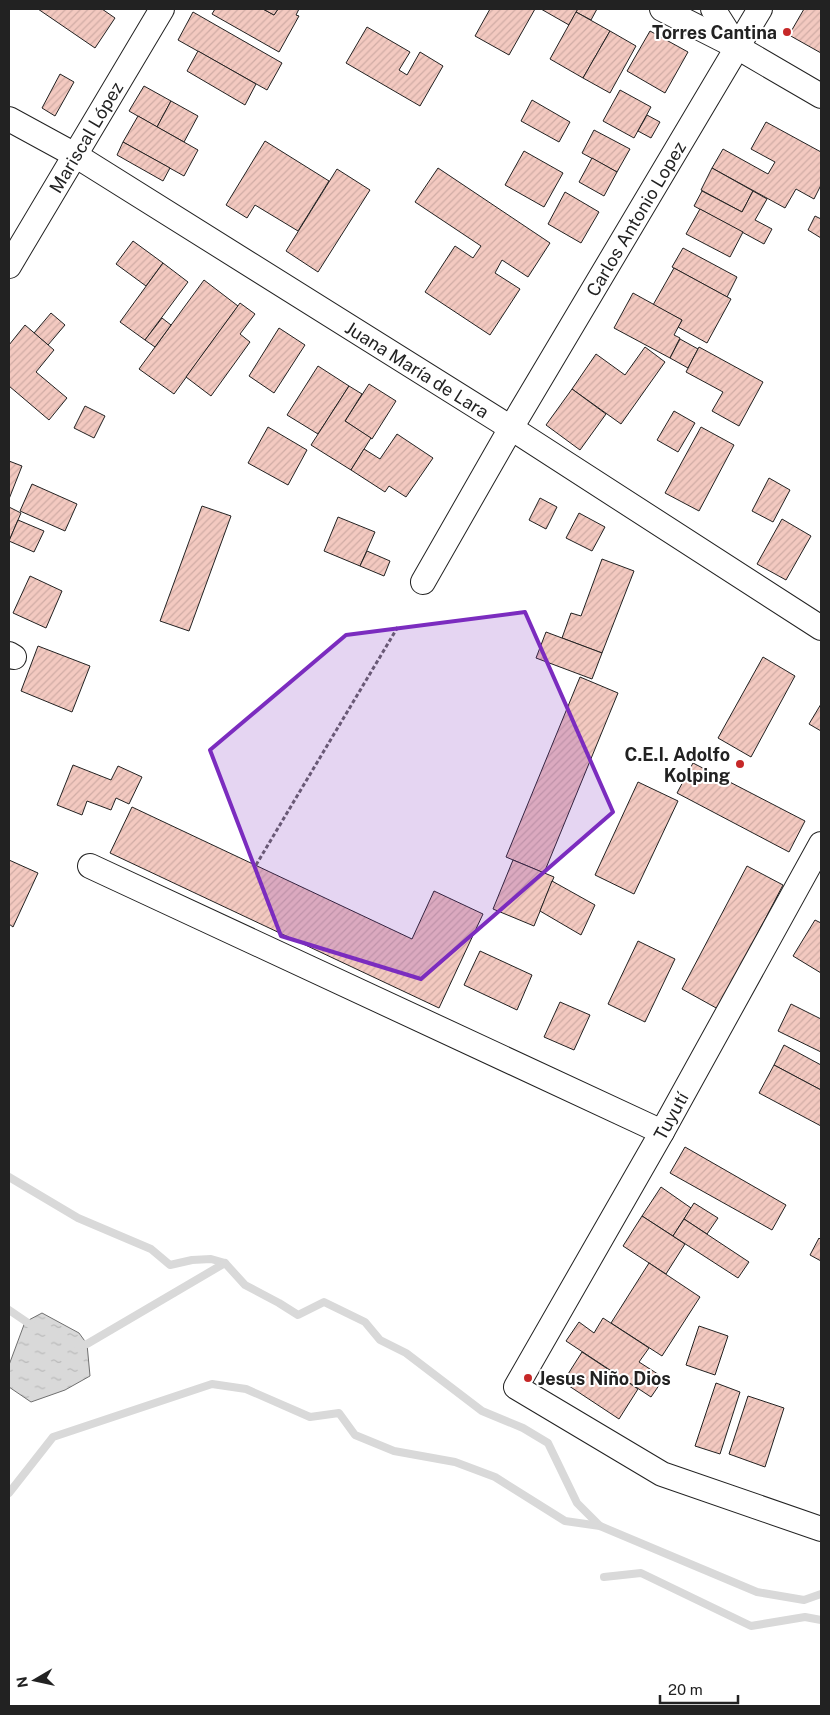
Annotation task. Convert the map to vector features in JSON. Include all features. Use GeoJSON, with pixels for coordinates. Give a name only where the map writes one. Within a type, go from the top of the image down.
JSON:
{"type":"FeatureCollection","features":[{"type":"Feature","properties":{"kind":"street","name":"Mariscal López"},"geometry":{"type":"LineString","coordinates":[[9,266],[162,9]]}},
{"type":"Feature","properties":{"kind":"street"},"geometry":{"type":"LineString","coordinates":[[662,9],[737,47],[821,96]]}},
{"type":"Feature","properties":{"kind":"street"},"geometry":{"type":"LineString","coordinates":[[713,9],[737,47]]}},
{"type":"Feature","properties":{"kind":"street","name":"Carlos Antonio Lopez"},"geometry":{"type":"LineString","coordinates":[[424,582],[511,428],[760,9]]}},
{"type":"Feature","properties":{"kind":"street","name":"Juana María de Lara"},"geometry":{"type":"LineString","coordinates":[[9,119],[74,155],[511,428],[821,628]]}},
{"type":"Feature","properties":{"kind":"street","name":"Tuyutí"},"geometry":{"type":"LineString","coordinates":[[821,844],[662,1132],[516,1387],[662,1474],[821,1529]]}},
{"type":"Feature","properties":{"kind":"street"},"geometry":{"type":"LineString","coordinates":[[90,866],[662,1132]]}},
{"type":"Feature","properties":{"kind":"path"},"geometry":{"type":"LineString","coordinates":[[256,866],[399,625]]}},
{"type":"Feature","properties":{"kind":"highlighted area"},"geometry":{"type":"Polygon","coordinates":[[[525,612],[613,812],[421,979],[281,936],[210,750],[346,635],[525,612]]]}},
{"type":"Feature","properties":{"kind":"water"},"geometry":{"type":"Polygon","coordinates":[[[42,1313],[79,1333],[87,1344],[90,1376],[65,1390],[31,1402],[9,1387],[9,1365],[25,1322],[42,1313]]]}},
{"type":"Feature","properties":{"kind":"building"},"geometry":{"type":"Polygon","coordinates":[[[38,9],[102,9],[115,18],[95,48],[38,9]]]}},
{"type":"Feature","properties":{"kind":"building"},"geometry":{"type":"Polygon","coordinates":[[[215,9],[263,9],[274,15],[278,9],[299,9],[296,15],[299,16],[279,52],[212,14],[215,9]]]}},
{"type":"Feature","properties":{"kind":"building"},"geometry":{"type":"Polygon","coordinates":[[[263,9],[278,9],[274,15],[263,9]]]}},
{"type":"Feature","properties":{"kind":"building"},"geometry":{"type":"Polygon","coordinates":[[[490,9],[535,9],[509,55],[475,36],[490,9]]]}},
{"type":"Feature","properties":{"kind":"building"},"geometry":{"type":"Polygon","coordinates":[[[541,9],[578,9],[569,25],[541,9]]]}},
{"type":"Feature","properties":{"kind":"building"},"geometry":{"type":"Polygon","coordinates":[[[578,9],[597,9],[591,20],[576,12],[578,9]]]}},
{"type":"Feature","properties":{"kind":"building"},"geometry":{"type":"Polygon","coordinates":[[[804,9],[821,9],[821,53],[789,35],[804,9]]]}},
{"type":"Feature","properties":{"kind":"building"},"geometry":{"type":"Polygon","coordinates":[[[193,12],[282,63],[267,90],[178,40],[193,12]]]}},
{"type":"Feature","properties":{"kind":"building"},"geometry":{"type":"Polygon","coordinates":[[[576,12],[610,31],[583,78],[550,59],[576,12]]]}},
{"type":"Feature","properties":{"kind":"building"},"geometry":{"type":"Polygon","coordinates":[[[367,27],[410,52],[399,70],[407,75],[420,52],[443,66],[420,106],[346,63],[367,27]]]}},
{"type":"Feature","properties":{"kind":"building"},"geometry":{"type":"Polygon","coordinates":[[[610,31],[636,46],[610,93],[583,78],[610,31]]]}},
{"type":"Feature","properties":{"kind":"building"},"geometry":{"type":"Polygon","coordinates":[[[650,31],[688,52],[665,93],[627,71],[650,31]]]}},
{"type":"Feature","properties":{"kind":"building"},"geometry":{"type":"Polygon","coordinates":[[[198,51],[256,84],[245,105],[187,71],[198,51]]]}},
{"type":"Feature","properties":{"kind":"building"},"geometry":{"type":"Polygon","coordinates":[[[60,74],[74,82],[55,116],[42,108],[60,74]]]}},
{"type":"Feature","properties":{"kind":"building"},"geometry":{"type":"Polygon","coordinates":[[[144,86],[171,101],[157,127],[129,111],[144,86]]]}},
{"type":"Feature","properties":{"kind":"building"},"geometry":{"type":"Polygon","coordinates":[[[620,90],[651,107],[634,138],[603,121],[620,90]]]}},
{"type":"Feature","properties":{"kind":"building"},"geometry":{"type":"Polygon","coordinates":[[[532,100],[570,122],[559,142],[521,121],[532,100]]]}},
{"type":"Feature","properties":{"kind":"building"},"geometry":{"type":"Polygon","coordinates":[[[171,101],[198,116],[184,142],[157,127],[171,101]]]}},
{"type":"Feature","properties":{"kind":"building"},"geometry":{"type":"Polygon","coordinates":[[[647,115],[660,122],[651,138],[638,131],[647,115]]]}},
{"type":"Feature","properties":{"kind":"building"},"geometry":{"type":"Polygon","coordinates":[[[138,116],[198,150],[184,176],[123,142],[138,116]]]}},
{"type":"Feature","properties":{"kind":"building"},"geometry":{"type":"Polygon","coordinates":[[[766,122],[821,152],[821,185],[814,199],[796,189],[785,208],[712,168],[723,149],[768,174],[775,162],[751,149],[766,122]]]}},
{"type":"Feature","properties":{"kind":"building"},"geometry":{"type":"Polygon","coordinates":[[[594,130],[630,149],[617,172],[582,153],[594,130]]]}},
{"type":"Feature","properties":{"kind":"building"},"geometry":{"type":"Polygon","coordinates":[[[265,141],[329,181],[298,231],[255,205],[247,218],[226,205],[265,141]]]}},
{"type":"Feature","properties":{"kind":"building"},"geometry":{"type":"Polygon","coordinates":[[[123,142],[170,168],[163,181],[117,155],[123,142]]]}},
{"type":"Feature","properties":{"kind":"building"},"geometry":{"type":"Polygon","coordinates":[[[524,151],[563,173],[544,207],[505,185],[524,151]]]}},
{"type":"Feature","properties":{"kind":"building"},"geometry":{"type":"Polygon","coordinates":[[[592,158],[617,172],[604,196],[579,182],[592,158]]]}},
{"type":"Feature","properties":{"kind":"building"},"geometry":{"type":"Polygon","coordinates":[[[438,168],[550,243],[528,277],[502,260],[495,273],[520,289],[490,335],[425,292],[455,246],[473,258],[481,246],[415,202],[438,168]]]}},
{"type":"Feature","properties":{"kind":"building"},"geometry":{"type":"Polygon","coordinates":[[[712,168],[753,191],[742,212],[701,190],[712,168]]]}},
{"type":"Feature","properties":{"kind":"building"},"geometry":{"type":"Polygon","coordinates":[[[337,169],[370,190],[318,272],[286,251],[337,169]]]}},
{"type":"Feature","properties":{"kind":"building"},"geometry":{"type":"Polygon","coordinates":[[[702,191],[742,212],[753,191],[767,199],[755,220],[772,229],[764,244],[694,206],[702,191]]]}},
{"type":"Feature","properties":{"kind":"building"},"geometry":{"type":"Polygon","coordinates":[[[565,192],[599,212],[581,243],[548,224],[565,192]]]}},
{"type":"Feature","properties":{"kind":"building"},"geometry":{"type":"Polygon","coordinates":[[[700,209],[743,232],[730,257],[686,234],[700,209]]]}},
{"type":"Feature","properties":{"kind":"building"},"geometry":{"type":"Polygon","coordinates":[[[815,216],[821,219],[821,238],[808,230],[815,216]]]}},
{"type":"Feature","properties":{"kind":"building"},"geometry":{"type":"Polygon","coordinates":[[[133,241],[163,263],[146,286],[116,264],[133,241]]]}},
{"type":"Feature","properties":{"kind":"building"},"geometry":{"type":"Polygon","coordinates":[[[683,248],[737,277],[727,297],[672,267],[683,248]]]}},
{"type":"Feature","properties":{"kind":"building"},"geometry":{"type":"Polygon","coordinates":[[[163,263],[188,282],[145,340],[120,322],[163,263]]]}},
{"type":"Feature","properties":{"kind":"building"},"geometry":{"type":"Polygon","coordinates":[[[674,268],[731,299],[707,343],[678,327],[682,320],[653,305],[674,268]]]}},
{"type":"Feature","properties":{"kind":"building"},"geometry":{"type":"Polygon","coordinates":[[[204,280],[238,306],[174,394],[139,369],[204,280]]]}},
{"type":"Feature","properties":{"kind":"building"},"geometry":{"type":"Polygon","coordinates":[[[633,293],[682,320],[674,335],[680,338],[670,358],[614,328],[633,293]]]}},
{"type":"Feature","properties":{"kind":"building"},"geometry":{"type":"Polygon","coordinates":[[[240,303],[255,314],[240,334],[250,342],[211,396],[186,377],[240,303]]]}},
{"type":"Feature","properties":{"kind":"building"},"geometry":{"type":"Polygon","coordinates":[[[51,313],[65,325],[48,345],[34,333],[51,313]]]}},
{"type":"Feature","properties":{"kind":"building"},"geometry":{"type":"Polygon","coordinates":[[[162,318],[171,325],[155,347],[145,340],[162,318]]]}},
{"type":"Feature","properties":{"kind":"building"},"geometry":{"type":"Polygon","coordinates":[[[25,325],[54,350],[36,372],[67,398],[49,420],[9,386],[9,345],[25,325]]]}},
{"type":"Feature","properties":{"kind":"building"},"geometry":{"type":"Polygon","coordinates":[[[279,328],[305,345],[274,393],[249,376],[279,328]]]}},
{"type":"Feature","properties":{"kind":"building"},"geometry":{"type":"Polygon","coordinates":[[[680,339],[698,349],[688,368],[670,358],[680,339]]]}},
{"type":"Feature","properties":{"kind":"building"},"geometry":{"type":"Polygon","coordinates":[[[645,347],[665,362],[621,424],[572,389],[596,354],[625,375],[645,347]]]}},
{"type":"Feature","properties":{"kind":"building"},"geometry":{"type":"Polygon","coordinates":[[[699,347],[763,382],[739,426],[712,411],[723,392],[686,372],[699,347]]]}},
{"type":"Feature","properties":{"kind":"building"},"geometry":{"type":"Polygon","coordinates":[[[318,366],[349,386],[318,434],[287,415],[318,366]]]}},
{"type":"Feature","properties":{"kind":"building"},"geometry":{"type":"Polygon","coordinates":[[[369,384],[396,401],[372,439],[345,421],[369,384]]]}},
{"type":"Feature","properties":{"kind":"building"},"geometry":{"type":"Polygon","coordinates":[[[349,386],[362,394],[345,421],[371,438],[351,470],[311,445],[349,386]]]}},
{"type":"Feature","properties":{"kind":"building"},"geometry":{"type":"Polygon","coordinates":[[[572,389],[606,414],[580,450],[546,425],[572,389]]]}},
{"type":"Feature","properties":{"kind":"building"},"geometry":{"type":"Polygon","coordinates":[[[85,406],[105,416],[94,438],[74,428],[85,406]]]}},
{"type":"Feature","properties":{"kind":"building"},"geometry":{"type":"Polygon","coordinates":[[[674,411],[695,423],[678,452],[657,440],[674,411]]]}},
{"type":"Feature","properties":{"kind":"building"},"geometry":{"type":"Polygon","coordinates":[[[268,427],[307,450],[288,485],[248,463],[268,427]]]}},
{"type":"Feature","properties":{"kind":"building"},"geometry":{"type":"Polygon","coordinates":[[[701,427],[734,445],[699,511],[665,493],[701,427]]]}},
{"type":"Feature","properties":{"kind":"building"},"geometry":{"type":"Polygon","coordinates":[[[397,434],[433,458],[406,497],[389,486],[385,492],[351,470],[364,449],[380,459],[397,434]]]}},
{"type":"Feature","properties":{"kind":"building"},"geometry":{"type":"Polygon","coordinates":[[[9,461],[22,466],[9,499],[9,461]]]}},
{"type":"Feature","properties":{"kind":"building"},"geometry":{"type":"Polygon","coordinates":[[[769,478],[790,490],[773,522],[752,511],[769,478]]]}},
{"type":"Feature","properties":{"kind":"building"},"geometry":{"type":"Polygon","coordinates":[[[32,484],[77,504],[65,531],[20,511],[32,484]]]}},
{"type":"Feature","properties":{"kind":"building"},"geometry":{"type":"Polygon","coordinates":[[[540,498],[557,507],[546,529],[529,520],[540,498]]]}},
{"type":"Feature","properties":{"kind":"building"},"geometry":{"type":"Polygon","coordinates":[[[202,506],[231,516],[189,631],[160,621],[202,506]]]}},
{"type":"Feature","properties":{"kind":"building"},"geometry":{"type":"Polygon","coordinates":[[[9,507],[21,513],[9,541],[9,507]]]}},
{"type":"Feature","properties":{"kind":"building"},"geometry":{"type":"Polygon","coordinates":[[[579,513],[605,527],[592,551],[566,538],[579,513]]]}},
{"type":"Feature","properties":{"kind":"building"},"geometry":{"type":"Polygon","coordinates":[[[338,517],[375,532],[360,566],[324,551],[338,517]]]}},
{"type":"Feature","properties":{"kind":"building"},"geometry":{"type":"Polygon","coordinates":[[[782,519],[811,536],[786,580],[757,564],[782,519]]]}},
{"type":"Feature","properties":{"kind":"building"},"geometry":{"type":"Polygon","coordinates":[[[18,520],[44,531],[34,552],[9,541],[18,520]]]}},
{"type":"Feature","properties":{"kind":"building"},"geometry":{"type":"Polygon","coordinates":[[[367,551],[390,561],[384,576],[360,566],[367,551]]]}},
{"type":"Feature","properties":{"kind":"building"},"geometry":{"type":"Polygon","coordinates":[[[602,559],[634,571],[602,653],[562,638],[571,613],[581,616],[602,559]]]}},
{"type":"Feature","properties":{"kind":"building"},"geometry":{"type":"Polygon","coordinates":[[[30,576],[62,591],[46,628],[13,613],[30,576]]]}},
{"type":"Feature","properties":{"kind":"building"},"geometry":{"type":"Polygon","coordinates":[[[546,632],[602,653],[592,679],[536,658],[546,632]]]}},
{"type":"Feature","properties":{"kind":"building"},"geometry":{"type":"Polygon","coordinates":[[[38,646],[90,666],[72,712],[21,691],[38,646]]]}},
{"type":"Feature","properties":{"kind":"building"},"geometry":{"type":"Polygon","coordinates":[[[763,657],[795,676],[751,757],[718,738],[763,657]]]}},
{"type":"Feature","properties":{"kind":"building"},"geometry":{"type":"Polygon","coordinates":[[[580,677],[618,693],[544,873],[506,857],[580,677]]]}},
{"type":"Feature","properties":{"kind":"building"},"geometry":{"type":"Polygon","coordinates":[[[821,704],[821,731],[809,724],[821,704]]]}},
{"type":"Feature","properties":{"kind":"building"},"geometry":{"type":"Polygon","coordinates":[[[693,763],[805,821],[789,852],[677,793],[693,763]]]}},
{"type":"Feature","properties":{"kind":"building"},"geometry":{"type":"Polygon","coordinates":[[[73,765],[111,780],[118,766],[142,777],[129,804],[116,798],[111,810],[87,801],[82,815],[57,805],[73,765]]]}},
{"type":"Feature","properties":{"kind":"building"},"geometry":{"type":"Polygon","coordinates":[[[638,782],[678,801],[634,894],[595,875],[638,782]]]}},
{"type":"Feature","properties":{"kind":"building"},"geometry":{"type":"Polygon","coordinates":[[[132,807],[412,939],[434,891],[483,914],[439,1008],[110,853],[132,807]]]}},
{"type":"Feature","properties":{"kind":"building"},"geometry":{"type":"Polygon","coordinates":[[[9,860],[38,873],[13,927],[9,924],[9,860]]]}},
{"type":"Feature","properties":{"kind":"building"},"geometry":{"type":"Polygon","coordinates":[[[513,860],[554,877],[534,926],[493,909],[513,860]]]}},
{"type":"Feature","properties":{"kind":"building"},"geometry":{"type":"Polygon","coordinates":[[[747,866],[783,885],[718,1009],[682,989],[747,866]]]}},
{"type":"Feature","properties":{"kind":"building"},"geometry":{"type":"Polygon","coordinates":[[[552,881],[595,905],[581,935],[540,911],[552,881]]]}},
{"type":"Feature","properties":{"kind":"building"},"geometry":{"type":"Polygon","coordinates":[[[815,920],[821,923],[821,973],[793,956],[815,920]]]}},
{"type":"Feature","properties":{"kind":"building"},"geometry":{"type":"Polygon","coordinates":[[[638,941],[675,959],[645,1022],[608,1004],[638,941]]]}},
{"type":"Feature","properties":{"kind":"building"},"geometry":{"type":"Polygon","coordinates":[[[480,951],[532,975],[517,1010],[464,985],[480,951]]]}},
{"type":"Feature","properties":{"kind":"building"},"geometry":{"type":"Polygon","coordinates":[[[560,1002],[590,1015],[574,1050],[544,1037],[560,1002]]]}},
{"type":"Feature","properties":{"kind":"building"},"geometry":{"type":"Polygon","coordinates":[[[791,1004],[821,1019],[821,1052],[778,1031],[791,1004]]]}},
{"type":"Feature","properties":{"kind":"building"},"geometry":{"type":"Polygon","coordinates":[[[784,1045],[821,1065],[821,1090],[774,1065],[784,1045]]]}},
{"type":"Feature","properties":{"kind":"building"},"geometry":{"type":"Polygon","coordinates":[[[774,1065],[821,1090],[821,1126],[759,1093],[774,1065]]]}},
{"type":"Feature","properties":{"kind":"building"},"geometry":{"type":"Polygon","coordinates":[[[685,1147],[786,1205],[772,1230],[670,1173],[685,1147]]]}},
{"type":"Feature","properties":{"kind":"building"},"geometry":{"type":"Polygon","coordinates":[[[661,1187],[691,1208],[673,1236],[642,1216],[661,1187]]]}},
{"type":"Feature","properties":{"kind":"building"},"geometry":{"type":"Polygon","coordinates":[[[694,1203],[718,1218],[707,1234],[684,1219],[694,1203]]]}},
{"type":"Feature","properties":{"kind":"building"},"geometry":{"type":"Polygon","coordinates":[[[642,1216],[685,1244],[666,1274],[623,1246],[642,1216]]]}},
{"type":"Feature","properties":{"kind":"building"},"geometry":{"type":"Polygon","coordinates":[[[684,1219],[749,1262],[738,1278],[673,1236],[684,1219]]]}},
{"type":"Feature","properties":{"kind":"building"},"geometry":{"type":"Polygon","coordinates":[[[819,1238],[821,1240],[821,1261],[810,1255],[819,1238]]]}},
{"type":"Feature","properties":{"kind":"building"},"geometry":{"type":"Polygon","coordinates":[[[649,1263],[700,1297],[662,1356],[611,1323],[649,1263]]]}},
{"type":"Feature","properties":{"kind":"building"},"geometry":{"type":"Polygon","coordinates":[[[603,1318],[649,1348],[639,1362],[664,1378],[651,1397],[566,1341],[579,1322],[594,1333],[603,1318]]]}},
{"type":"Feature","properties":{"kind":"building"},"geometry":{"type":"Polygon","coordinates":[[[699,1326],[728,1336],[715,1375],[686,1365],[699,1326]]]}},
{"type":"Feature","properties":{"kind":"building"},"geometry":{"type":"Polygon","coordinates":[[[582,1352],[638,1389],[619,1419],[563,1382],[582,1352]]]}},
{"type":"Feature","properties":{"kind":"building"},"geometry":{"type":"Polygon","coordinates":[[[716,1383],[740,1392],[720,1454],[695,1446],[716,1383]]]}},
{"type":"Feature","properties":{"kind":"building"},"geometry":{"type":"Polygon","coordinates":[[[748,1396],[784,1408],[765,1467],[729,1454],[748,1396]]]}},
{"type":"Feature","properties":{"kind":"waterway"},"geometry":{"type":"LineString","coordinates":[[9,1177],[78,1218],[151,1249],[170,1265],[192,1260],[211,1259],[225,1263],[245,1285],[298,1315],[324,1302],[365,1322],[380,1340],[406,1353],[482,1411],[523,1428],[548,1443],[577,1503],[600,1526]]}},
{"type":"Feature","properties":{"kind":"waterway"},"geometry":{"type":"LineString","coordinates":[[78,1345],[87,1344],[225,1263]]}},
{"type":"Feature","properties":{"kind":"waterway"},"geometry":{"type":"LineString","coordinates":[[9,1310],[34,1327]]}},
{"type":"Feature","properties":{"kind":"waterway"},"geometry":{"type":"LineString","coordinates":[[9,1493],[53,1437],[212,1384],[246,1389],[310,1417],[339,1413],[355,1435],[394,1451],[455,1462],[495,1477],[565,1521],[600,1526],[757,1592],[804,1600],[821,1594]]}},
{"type":"Feature","properties":{"kind":"waterway"},"geometry":{"type":"LineString","coordinates":[[604,1577],[641,1573],[751,1626],[805,1617],[821,1620]]}},
{"type":"Feature","properties":{"kind":"place","name":"Torres Cantina"},"geometry":{"type":"Point","coordinates":[787,32]}},
{"type":"Feature","properties":{"kind":"place","name":"C.E.I. Adolfo Kolping"},"geometry":{"type":"Point","coordinates":[740,764]}},
{"type":"Feature","properties":{"kind":"place","name":"Jesus Niño Dios"},"geometry":{"type":"Point","coordinates":[528,1378]}}]}
